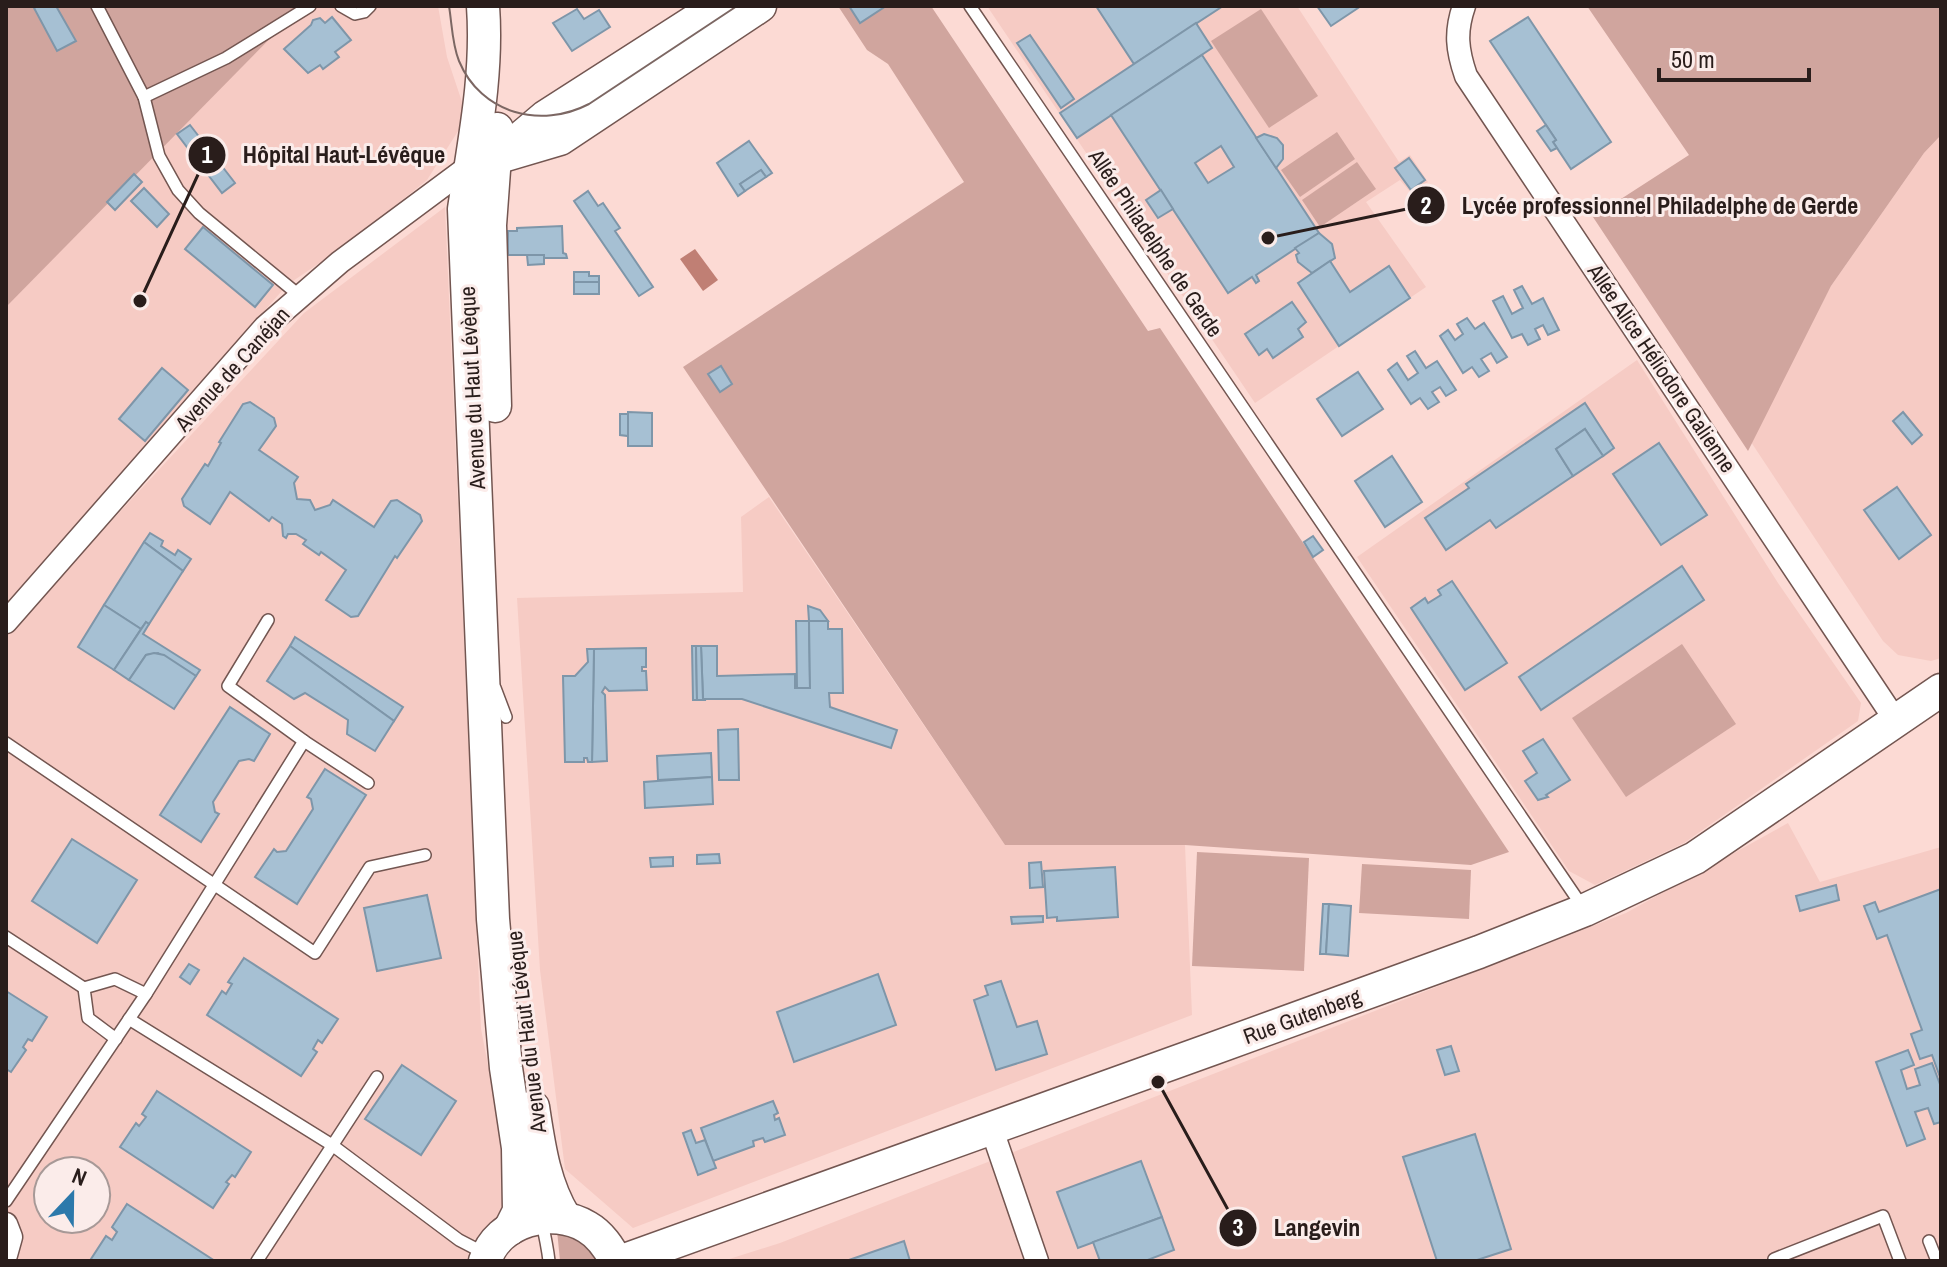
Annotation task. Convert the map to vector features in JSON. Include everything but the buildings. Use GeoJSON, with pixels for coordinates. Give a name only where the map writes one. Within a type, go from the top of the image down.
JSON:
{"type":"FeatureCollection","features":[{"type":"Feature","properties":{"kind":"main road","name":"Avenue du Haut Lévèque"},"geometry":{"type":"LineString","coordinates":[[483,6],[483,162],[490,225],[519,1003],[551,1218]]}},
{"type":"Feature","properties":{"kind":"main road","name":"Avenue du Haut Lévèque"},"geometry":{"type":"LineString","coordinates":[[500,6],[502,63],[483,162],[464,209],[498,994],[518,1148],[519,1211],[510,1229]]}},
{"type":"Feature","properties":{"kind":"main road","name":"Avenue de Canéjan"},"geometry":{"type":"LineString","coordinates":[[483,162],[545,117],[718,6]]}},
{"type":"Feature","properties":{"kind":"main road","name":"Avenue de Canéjan"},"geometry":{"type":"LineString","coordinates":[[483,162],[560,139],[760,6]]}},
{"type":"Feature","properties":{"kind":"main road","name":"Rue Gutenberg"},"geometry":{"type":"LineString","coordinates":[[619,1261],[1360,995],[1585,910],[1695,858],[1941,690]]}},
{"type":"Feature","properties":{"kind":"main road"},"geometry":{"type":"LineString","coordinates":[[486,1258],[510,1229],[551,1218],[587,1227],[605,1242],[619,1261]]}},
{"type":"Feature","properties":{"kind":"street","name":"Allée Alice Héliodore Galienne"},"geometry":{"type":"LineString","coordinates":[[1464,6],[1458,21],[1457,43],[1466,76],[1896,721]]}},
{"type":"Feature","properties":{"kind":"street","name":"Avenue de Canéjan"},"geometry":{"type":"LineString","coordinates":[[6,622],[265,327],[340,262],[483,162]]}},
{"type":"Feature","properties":{"kind":"street"},"geometry":{"type":"LineString","coordinates":[[991,1127],[1037,1261]]}},
{"type":"Feature","properties":{"kind":"street"},"geometry":{"type":"LineString","coordinates":[[6,1224],[11,1237],[6,1255]]}},
{"type":"Feature","properties":{"kind":"lane"},"geometry":{"type":"LineString","coordinates":[[97,6],[144,97],[159,156],[178,190],[199,213],[300,296]]}},
{"type":"Feature","properties":{"kind":"lane"},"geometry":{"type":"LineString","coordinates":[[144,97],[226,58],[310,6]]}},
{"type":"Feature","properties":{"kind":"lane"},"geometry":{"type":"LineString","coordinates":[[341,6],[355,14],[364,12],[370,6]]}},
{"type":"Feature","properties":{"kind":"lane","name":"Allée Philadelphe de Gerde"},"geometry":{"type":"LineString","coordinates":[[970,6],[1585,910]]}},
{"type":"Feature","properties":{"kind":"lane"},"geometry":{"type":"LineString","coordinates":[[268,620],[228,686],[368,783]]}},
{"type":"Feature","properties":{"kind":"lane"},"geometry":{"type":"LineString","coordinates":[[6,1201],[146,994],[304,741]]}},
{"type":"Feature","properties":{"kind":"lane"},"geometry":{"type":"LineString","coordinates":[[6,743],[315,953],[370,867],[425,855]]}},
{"type":"Feature","properties":{"kind":"lane","name":"Avenue du Haut Lévèque"},"geometry":{"type":"LineString","coordinates":[[487,771],[499,818],[506,983],[521,1103],[551,1218],[549,1261]]}},
{"type":"Feature","properties":{"kind":"lane"},"geometry":{"type":"LineString","coordinates":[[6,937],[84,988],[88,1018],[116,1039]]}},
{"type":"Feature","properties":{"kind":"lane"},"geometry":{"type":"LineString","coordinates":[[84,988],[115,979],[146,994]]}},
{"type":"Feature","properties":{"kind":"lane"},"geometry":{"type":"LineString","coordinates":[[129,1019],[332,1145],[486,1258]]}},
{"type":"Feature","properties":{"kind":"lane"},"geometry":{"type":"LineString","coordinates":[[257,1261],[377,1077]]}},
{"type":"Feature","properties":{"kind":"lane"},"geometry":{"type":"LineString","coordinates":[[1774,1259],[1883,1216],[1900,1261]]}},
{"type":"Feature","properties":{"kind":"lane"},"geometry":{"type":"LineString","coordinates":[[1929,1241],[1937,1261]]}},
{"type":"Feature","properties":{"kind":"lane"},"geometry":{"type":"LineString","coordinates":[[6,1255],[15,1261]]}},
{"type":"Feature","properties":{"kind":"shaded area"},"geometry":{"type":"Polygon","coordinates":[[[6,6],[438,6],[447,57],[467,117],[427,180],[349,243],[287,285],[6,606],[6,6]]]}},
{"type":"Feature","properties":{"kind":"shaded area"},"geometry":{"type":"Polygon","coordinates":[[[6,6],[302,6],[6,307],[6,6]]]}},
{"type":"Feature","properties":{"kind":"shaded area"},"geometry":{"type":"Polygon","coordinates":[[[838,6],[931,6],[1148,331],[1160,328],[1509,852],[1471,865],[1185,845],[1005,845],[683,367],[964,182],[888,64],[867,50],[838,6]]]}},
{"type":"Feature","properties":{"kind":"shaded area"},"geometry":{"type":"Polygon","coordinates":[[[987,6],[1297,6],[1399,162],[1410,155],[1428,182],[1411,193],[1400,180],[1366,202],[1426,287],[1255,403],[987,6]]]}},
{"type":"Feature","properties":{"kind":"shaded area"},"geometry":{"type":"Polygon","coordinates":[[[1587,6],[1941,6],[1941,135],[1924,153],[1831,286],[1748,451],[1593,217],[1689,155],[1587,6]]]}},
{"type":"Feature","properties":{"kind":"shaded area"},"geometry":{"type":"Polygon","coordinates":[[[1261,9],[1318,96],[1269,128],[1211,41],[1261,9]]]}},
{"type":"Feature","properties":{"kind":"shaded area"},"geometry":{"type":"Polygon","coordinates":[[[1337,132],[1355,159],[1300,197],[1281,170],[1337,132]]]}},
{"type":"Feature","properties":{"kind":"shaded area"},"geometry":{"type":"Polygon","coordinates":[[[1941,135],[1941,658],[1931,661],[1898,655],[1883,641],[1751,442],[1831,286],[1924,153],[1941,135]]]}},
{"type":"Feature","properties":{"kind":"shaded area"},"geometry":{"type":"Polygon","coordinates":[[[1357,162],[1376,189],[1320,227],[1302,200],[1357,162]]]}},
{"type":"Feature","properties":{"kind":"shaded area"},"geometry":{"type":"Polygon","coordinates":[[[445,207],[481,1029],[515,1205],[468,1245],[469,1261],[6,1261],[6,635],[304,313],[445,207]]]}},
{"type":"Feature","properties":{"kind":"shaded area"},"geometry":{"type":"Polygon","coordinates":[[[695,249],[718,280],[703,291],[680,259],[695,249]]]}},
{"type":"Feature","properties":{"kind":"shaded area"},"geometry":{"type":"Polygon","coordinates":[[[1637,360],[1778,583],[1861,703],[1858,721],[1684,843],[1595,885],[1569,871],[1357,557],[1637,360]]]}},
{"type":"Feature","properties":{"kind":"shaded area"},"geometry":{"type":"Polygon","coordinates":[[[769,497],[1005,845],[1185,845],[1192,1015],[633,1228],[565,1169],[540,970],[517,598],[743,592],[741,517],[769,497]]]}},
{"type":"Feature","properties":{"kind":"shaded area"},"geometry":{"type":"Polygon","coordinates":[[[1682,644],[1736,724],[1626,797],[1572,718],[1682,644]]]}},
{"type":"Feature","properties":{"kind":"shaded area"},"geometry":{"type":"Polygon","coordinates":[[[1788,823],[1820,882],[1941,847],[1941,1261],[723,1261],[780,1243],[1626,913],[1788,823]]]}},
{"type":"Feature","properties":{"kind":"shaded area"},"geometry":{"type":"Polygon","coordinates":[[[1197,852],[1309,858],[1304,971],[1192,966],[1197,852]]]}},
{"type":"Feature","properties":{"kind":"shaded area"},"geometry":{"type":"Polygon","coordinates":[[[1362,864],[1471,870],[1469,919],[1359,913],[1362,864]]]}},
{"type":"Feature","properties":{"kind":"shaded area"},"geometry":{"type":"Polygon","coordinates":[[[557,1230],[587,1242],[602,1261],[560,1261],[557,1230]]]}},
{"type":"Feature","properties":{"kind":"tram line"},"geometry":{"type":"LineString","coordinates":[[449,6],[457,54],[469,79],[482,94],[497,104],[514,112],[533,115],[571,112],[589,104],[737,6]]}},
{"type":"Feature","properties":{"kind":"place","name":"Lycée professionnel Philadelphe de Gerde"},"geometry":{"type":"Point","coordinates":[1268,238]}},
{"type":"Feature","properties":{"kind":"place","name":"Hôpital Haut-Lévêque"},"geometry":{"type":"Point","coordinates":[140,301]}},
{"type":"Feature","properties":{"kind":"place","name":"Langevin"},"geometry":{"type":"Point","coordinates":[1158,1082]}}]}
